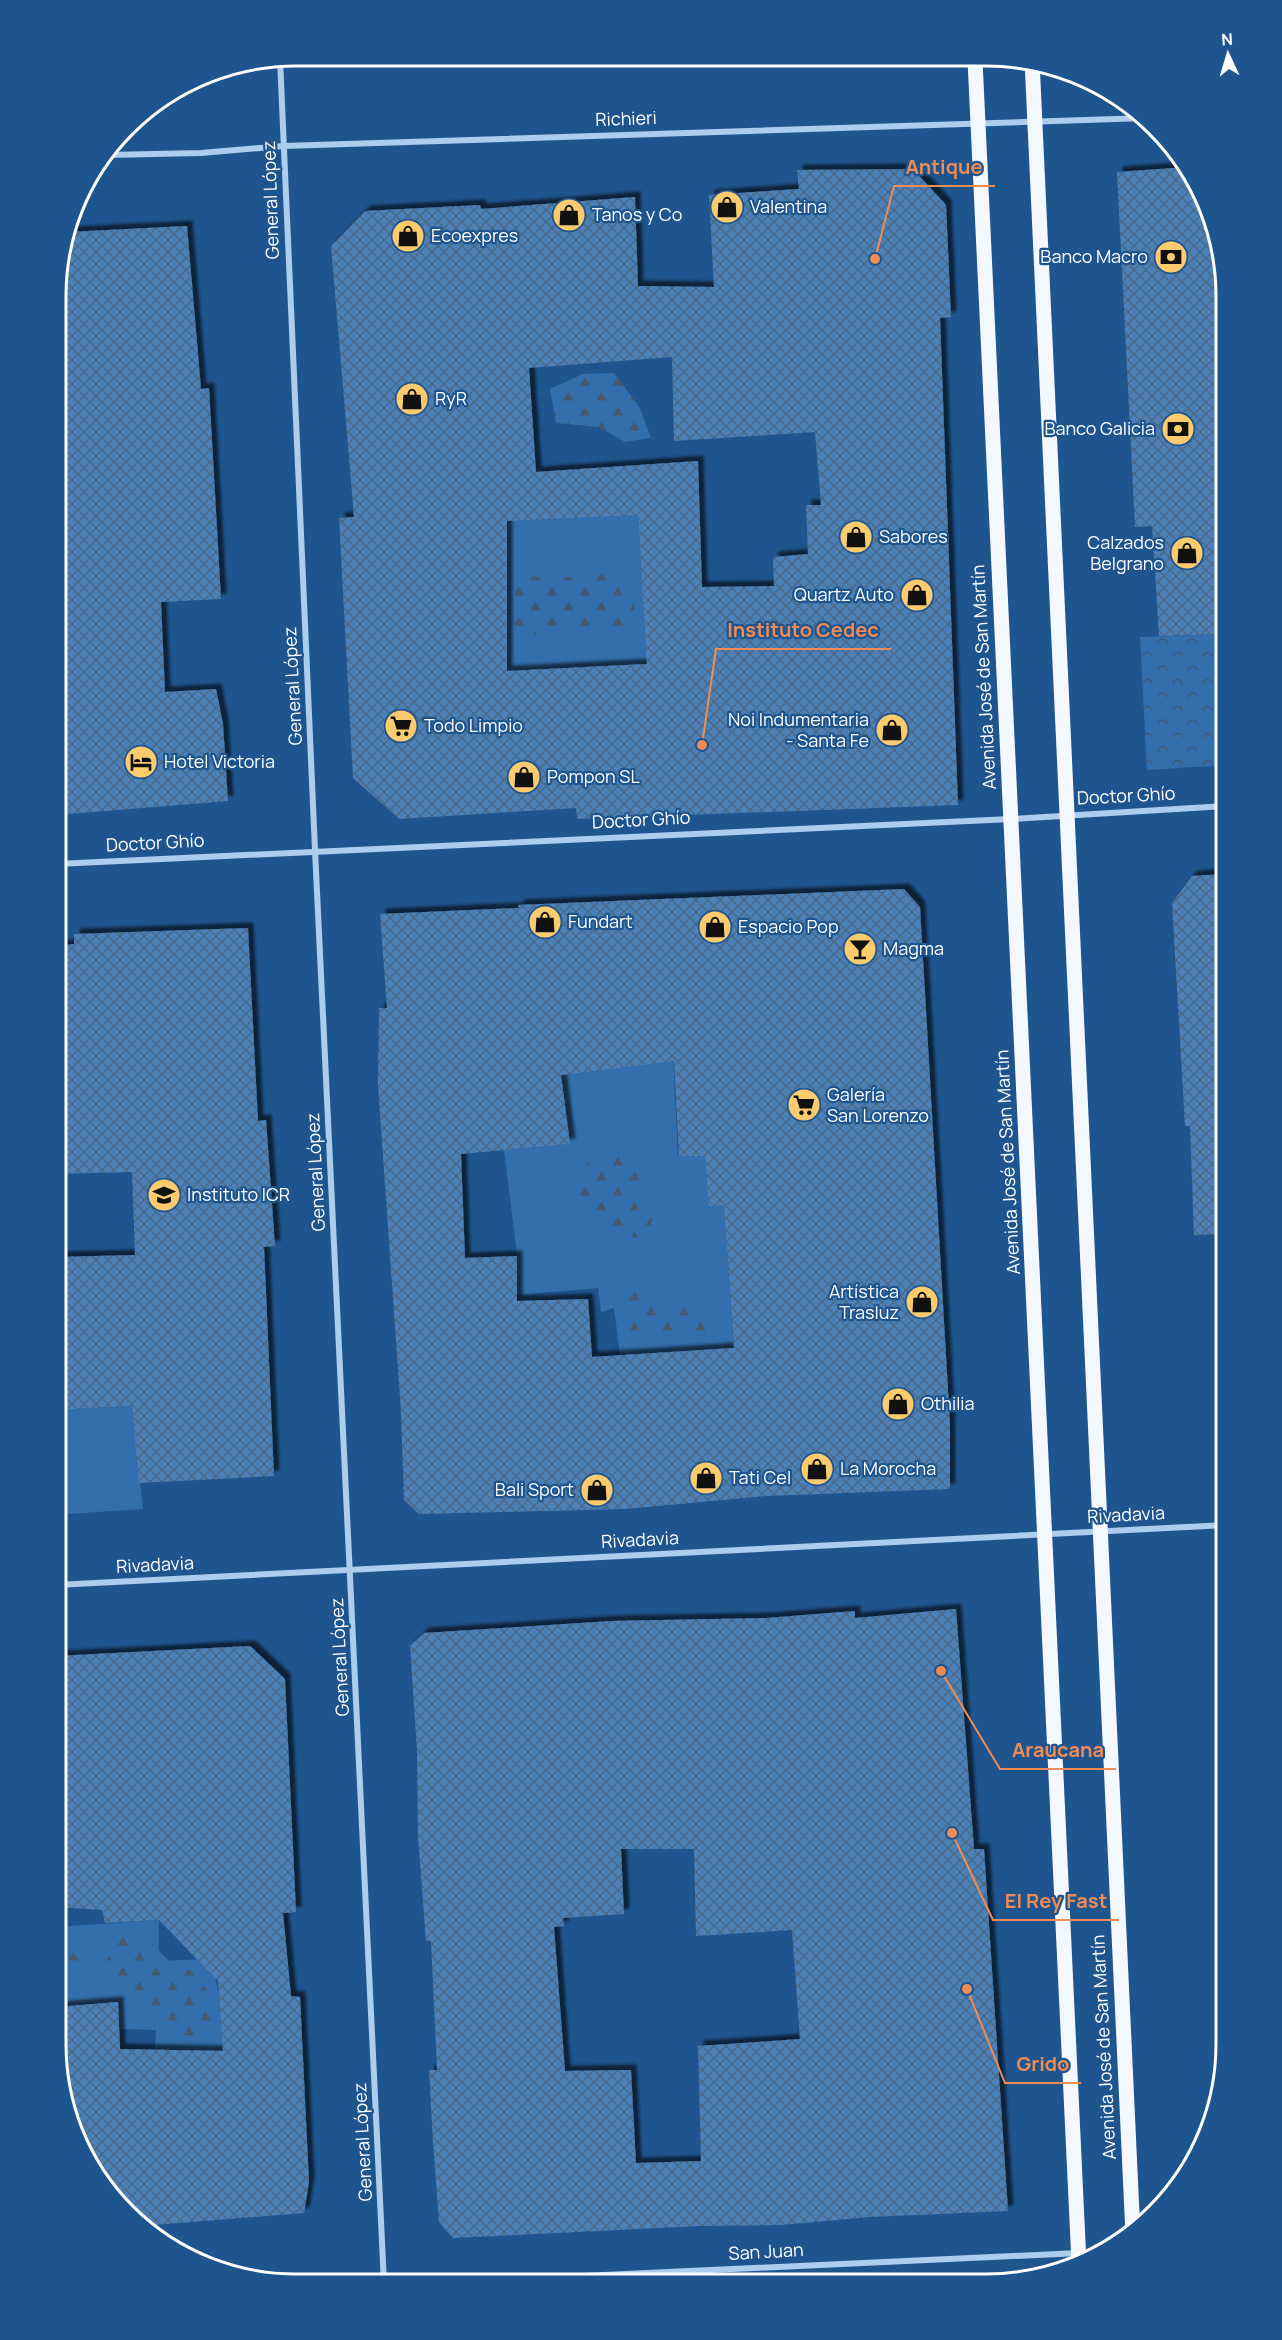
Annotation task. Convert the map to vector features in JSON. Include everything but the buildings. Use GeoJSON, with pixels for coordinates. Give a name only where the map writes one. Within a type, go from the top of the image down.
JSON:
{"type":"FeatureCollection","features":[{"type":"Feature","properties":{"kind":"main road","name":"Avenida José de San Martín"},"geometry":{"type":"LineString","coordinates":[[975,66],[1079,2254]]}},
{"type":"Feature","properties":{"kind":"main road","name":"Avenida José de San Martín"},"geometry":{"type":"LineString","coordinates":[[1033,70],[1131,2222]]}},
{"type":"Feature","properties":{"kind":"street","name":"General López"},"geometry":{"type":"LineString","coordinates":[[280,66],[315,850],[384,2274]]}},
{"type":"Feature","properties":{"kind":"street","name":"Richieri"},"geometry":{"type":"LineString","coordinates":[[115,155],[201,153],[284,146],[1132,119]]}},
{"type":"Feature","properties":{"kind":"street","name":"Doctor Ghío"},"geometry":{"type":"LineString","coordinates":[[66,864],[1011,819],[1216,807]]}},
{"type":"Feature","properties":{"kind":"street","name":"Rivadavia"},"geometry":{"type":"LineString","coordinates":[[66,1584],[1216,1526]]}},
{"type":"Feature","properties":{"kind":"street","name":"San Juan"},"geometry":{"type":"LineString","coordinates":[[665,2274],[1068,2258]]}},
{"type":"Feature","properties":{"kind":"green space"},"geometry":{"type":"Polygon","coordinates":[[[614,373],[640,408],[651,438],[625,442],[599,427],[556,423],[550,389],[583,374],[614,373]]]}},
{"type":"Feature","properties":{"kind":"green space"},"geometry":{"type":"Polygon","coordinates":[[[638,515],[649,680],[599,667],[499,671],[503,520],[638,515]]]}},
{"type":"Feature","properties":{"kind":"green space"},"geometry":{"type":"Polygon","coordinates":[[[610,568],[628,577],[633,590],[635,614],[625,626],[598,628],[567,625],[536,635],[507,623],[513,576],[596,578],[610,568]]]}},
{"type":"Feature","properties":{"kind":"green space"},"geometry":{"type":"Polygon","coordinates":[[[1216,634],[1216,766],[1147,770],[1140,637],[1216,634]]]}},
{"type":"Feature","properties":{"kind":"green space"},"geometry":{"type":"Polygon","coordinates":[[[673,1054],[678,1156],[705,1156],[789,1199],[794,1236],[727,1245],[735,1368],[677,1352],[620,1356],[614,1308],[601,1312],[598,1288],[517,1295],[517,1255],[504,1150],[570,1144],[565,1107],[552,1108],[550,1076],[673,1054]]]}},
{"type":"Feature","properties":{"kind":"green space"},"geometry":{"type":"Polygon","coordinates":[[[604,1151],[632,1156],[652,1220],[646,1239],[617,1234],[569,1186],[588,1163],[604,1151]]]}},
{"type":"Feature","properties":{"kind":"green space"},"geometry":{"type":"Polygon","coordinates":[[[632,1284],[653,1292],[673,1308],[690,1303],[706,1330],[695,1338],[633,1333],[610,1292],[632,1284]]]}},
{"type":"Feature","properties":{"kind":"green space"},"geometry":{"type":"Polygon","coordinates":[[[132,1406],[143,1509],[68,1514],[66,1410],[132,1406]]]}},
{"type":"Feature","properties":{"kind":"green space"},"geometry":{"type":"Polygon","coordinates":[[[159,1920],[158,1961],[211,1959],[219,1995],[226,2081],[186,2050],[155,2049],[156,2030],[119,2029],[117,2002],[66,2006],[66,1926],[159,1920]]]}},
{"type":"Feature","properties":{"kind":"green space"},"geometry":{"type":"Polygon","coordinates":[[[148,1932],[148,1940],[169,1961],[195,1973],[209,1993],[213,2039],[198,2047],[115,1990],[107,1960],[122,1936],[148,1932]]]}},
{"type":"Feature","properties":{"kind":"green space"},"geometry":{"type":"Polygon","coordinates":[[[66,1937],[89,1949],[85,1967],[66,1980],[66,1937]]]}},
{"type":"Feature","properties":{"kind":"place","name":"Valentina"},"geometry":{"type":"Point","coordinates":[727,207]}},
{"type":"Feature","properties":{"kind":"place","name":"Tanos y Co"},"geometry":{"type":"Point","coordinates":[569,215]}},
{"type":"Feature","properties":{"kind":"place","name":"Ecoexpres"},"geometry":{"type":"Point","coordinates":[408,236]}},
{"type":"Feature","properties":{"kind":"place","name":"Banco Macro"},"geometry":{"type":"Point","coordinates":[1171,257]}},
{"type":"Feature","properties":{"kind":"place","name":"Antique"},"geometry":{"type":"Point","coordinates":[875,259]}},
{"type":"Feature","properties":{"kind":"place","name":"RyR"},"geometry":{"type":"Point","coordinates":[412,399]}},
{"type":"Feature","properties":{"kind":"place","name":"Banco Galicia"},"geometry":{"type":"Point","coordinates":[1178,429]}},
{"type":"Feature","properties":{"kind":"place","name":"Sabores"},"geometry":{"type":"Point","coordinates":[856,537]}},
{"type":"Feature","properties":{"kind":"place","name":"Calzados Belgrano"},"geometry":{"type":"Point","coordinates":[1187,553]}},
{"type":"Feature","properties":{"kind":"place","name":"Quartz Auto"},"geometry":{"type":"Point","coordinates":[917,595]}},
{"type":"Feature","properties":{"kind":"place","name":"Todo Limpio"},"geometry":{"type":"Point","coordinates":[401,726]}},
{"type":"Feature","properties":{"kind":"place","name":"Noi Indumentaria - Santa Fe"},"geometry":{"type":"Point","coordinates":[892,730]}},
{"type":"Feature","properties":{"kind":"place","name":"Instituto Cedec"},"geometry":{"type":"Point","coordinates":[702,745]}},
{"type":"Feature","properties":{"kind":"place","name":"Hotel Victoria"},"geometry":{"type":"Point","coordinates":[141,762]}},
{"type":"Feature","properties":{"kind":"place","name":"Pompon SL"},"geometry":{"type":"Point","coordinates":[524,777]}},
{"type":"Feature","properties":{"kind":"place","name":"Fundart"},"geometry":{"type":"Point","coordinates":[545,922]}},
{"type":"Feature","properties":{"kind":"place","name":"Espacio Pop"},"geometry":{"type":"Point","coordinates":[715,927]}},
{"type":"Feature","properties":{"kind":"place","name":"Magma"},"geometry":{"type":"Point","coordinates":[860,949]}},
{"type":"Feature","properties":{"kind":"place","name":"Galería San Lorenzo"},"geometry":{"type":"Point","coordinates":[804,1105]}},
{"type":"Feature","properties":{"kind":"place","name":"Instituto ICR"},"geometry":{"type":"Point","coordinates":[164,1195]}},
{"type":"Feature","properties":{"kind":"place","name":"Artística Trasluz"},"geometry":{"type":"Point","coordinates":[922,1302]}},
{"type":"Feature","properties":{"kind":"place","name":"Othilia"},"geometry":{"type":"Point","coordinates":[898,1404]}},
{"type":"Feature","properties":{"kind":"place","name":"La Morocha"},"geometry":{"type":"Point","coordinates":[817,1469]}},
{"type":"Feature","properties":{"kind":"place","name":"Tati Cel"},"geometry":{"type":"Point","coordinates":[706,1478]}},
{"type":"Feature","properties":{"kind":"place","name":"Bali Sport"},"geometry":{"type":"Point","coordinates":[597,1490]}},
{"type":"Feature","properties":{"kind":"place","name":"Araucana"},"geometry":{"type":"Point","coordinates":[941,1671]}},
{"type":"Feature","properties":{"kind":"place","name":"El Rey Fast"},"geometry":{"type":"Point","coordinates":[952,1833]}},
{"type":"Feature","properties":{"kind":"place","name":"Grido"},"geometry":{"type":"Point","coordinates":[967,1989]}}]}
